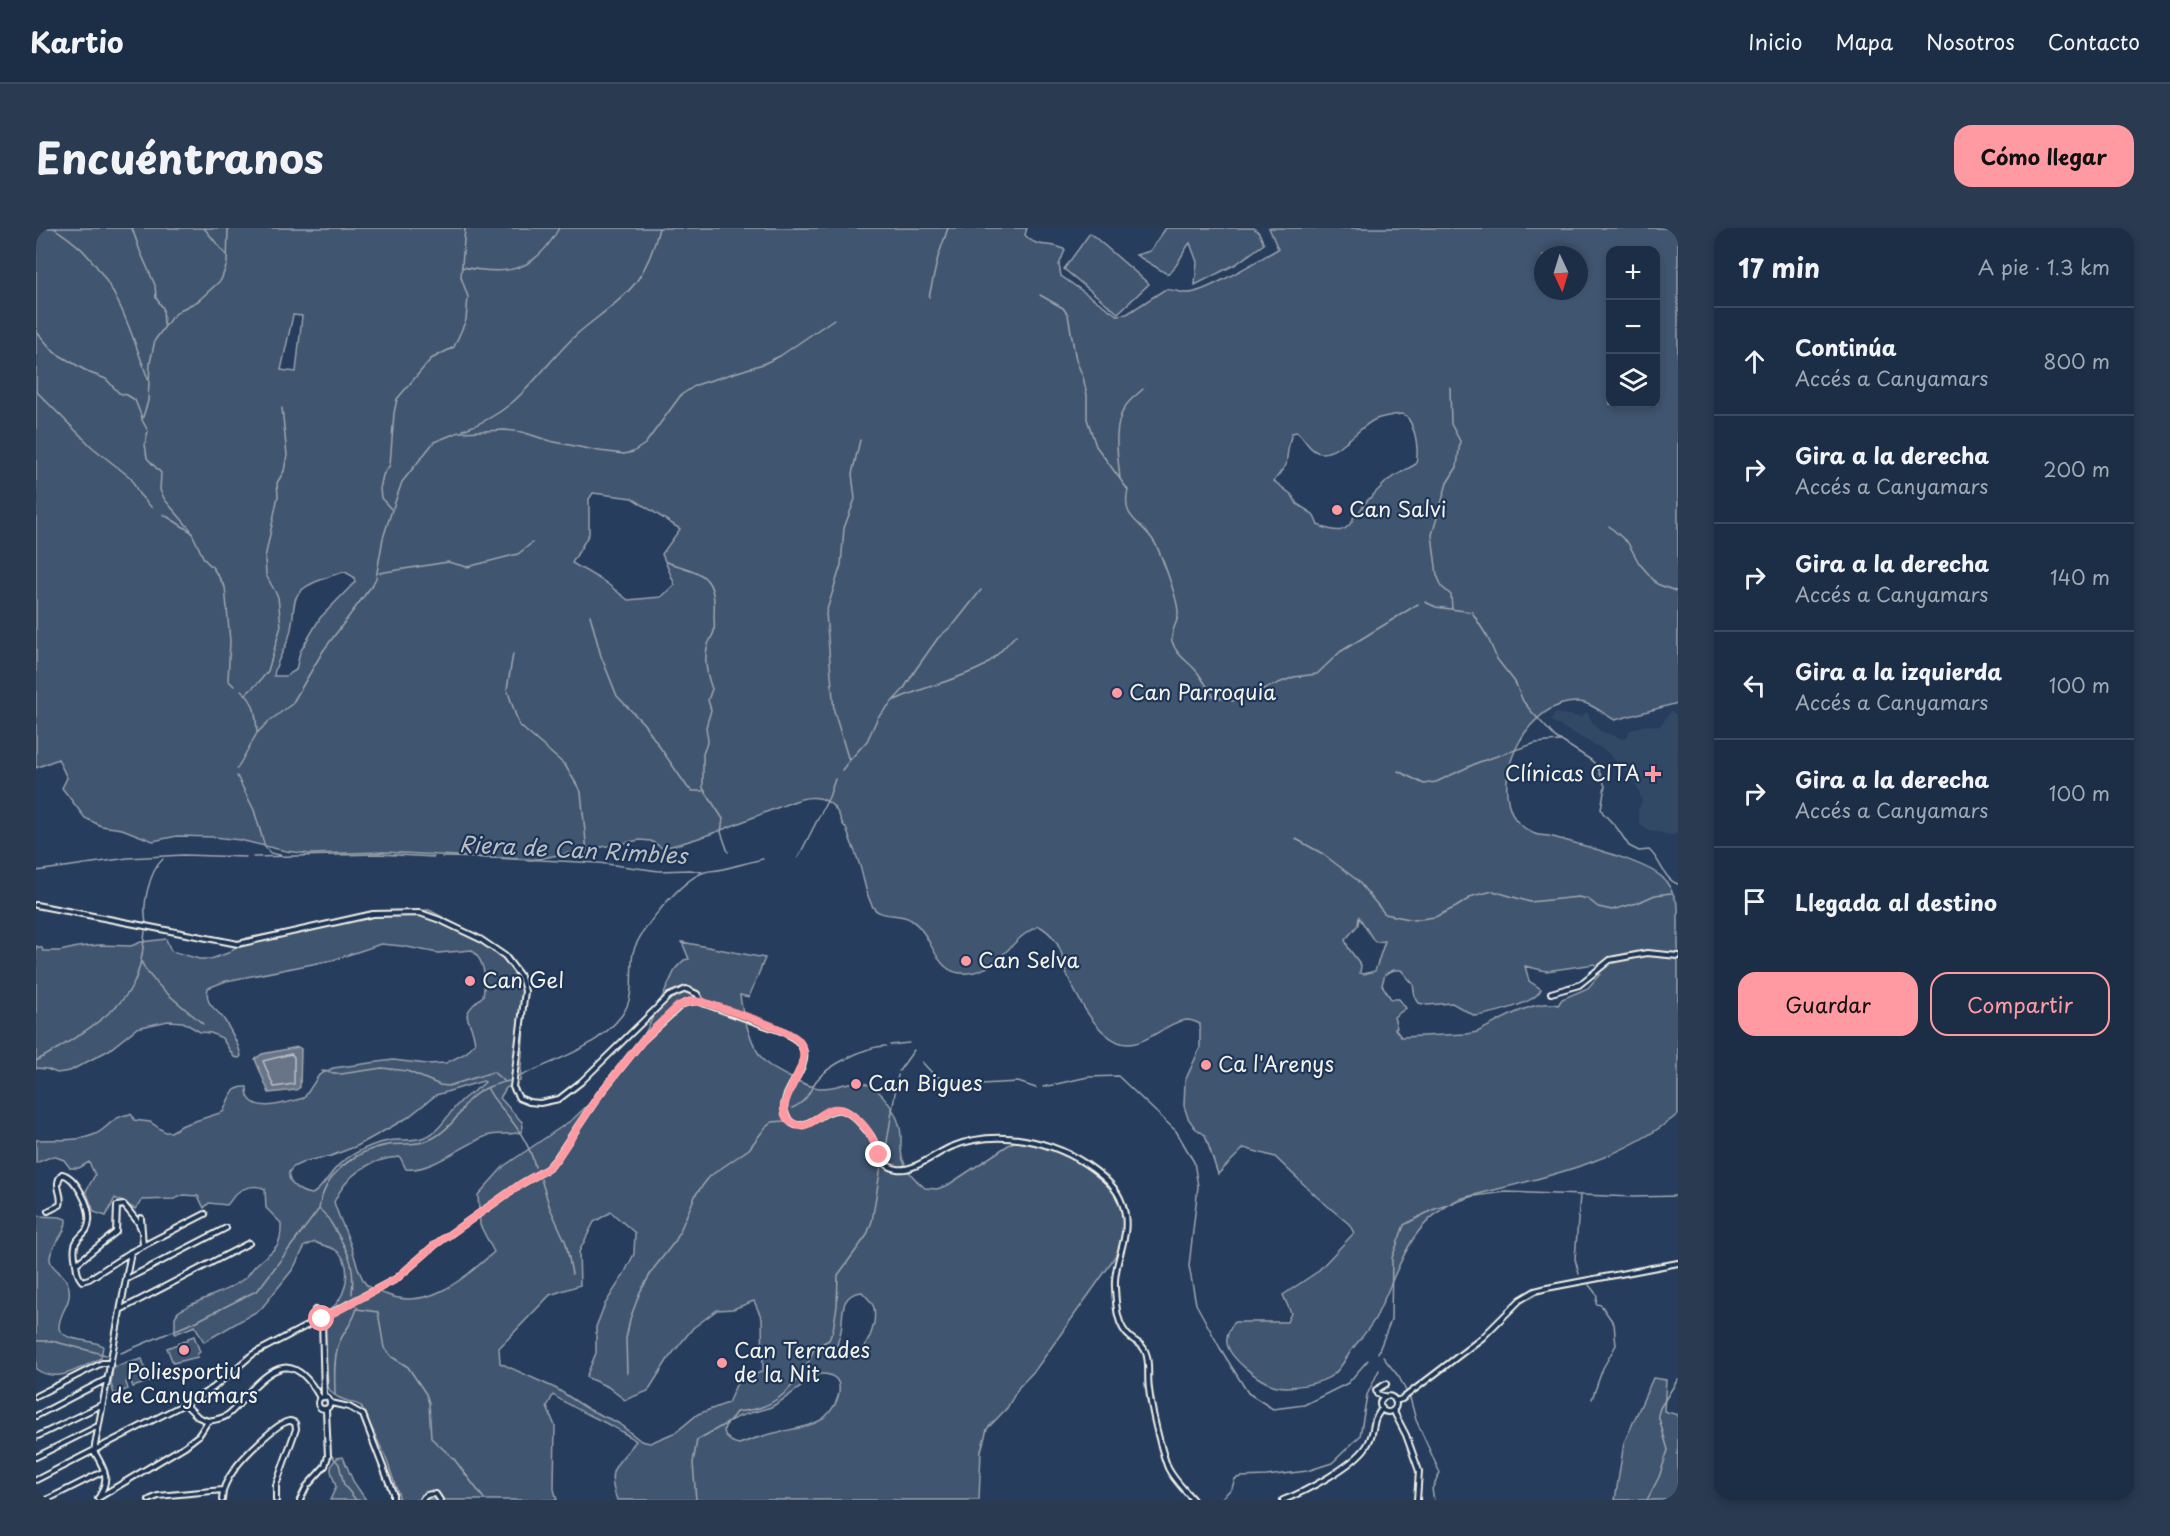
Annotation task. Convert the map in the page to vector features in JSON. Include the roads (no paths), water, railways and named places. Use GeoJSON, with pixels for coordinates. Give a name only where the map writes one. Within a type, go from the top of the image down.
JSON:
{"type":"FeatureCollection","features":[{"type":"Feature","properties":{"kind":"street"},"geometry":{"type":"LineString","coordinates":[[36,905],[238,944],[373,914],[420,913],[440,920],[480,939],[505,956],[521,977],[525,991],[513,1087],[519,1098],[529,1102],[559,1100],[571,1092],[669,996],[686,989],[698,994],[703,1002]]}},
{"type":"Feature","properties":{"kind":"street"},"geometry":{"type":"LineString","coordinates":[[1551,993],[1579,986],[1610,960],[1647,953],[1678,956]]}},
{"type":"Feature","properties":{"kind":"street"},"geometry":{"type":"LineString","coordinates":[[36,1480],[185,1404],[213,1388],[254,1354],[396,1279],[436,1244],[521,1184],[547,1169],[556,1160],[599,1095],[642,1041],[678,1006],[691,1001],[703,1002],[792,1036],[801,1044],[803,1060],[784,1105],[787,1118],[794,1124],[806,1125],[832,1109],[843,1110],[871,1136],[883,1161],[891,1167],[901,1170],[951,1147],[978,1140],[1005,1138],[1031,1141],[1053,1147],[1082,1161],[1113,1186],[1122,1202],[1126,1219],[1126,1232],[1114,1283],[1119,1320],[1123,1330],[1144,1347],[1147,1356],[1150,1399],[1169,1468],[1193,1500]]}},
{"type":"Feature","properties":{"kind":"street"},"geometry":{"type":"LineString","coordinates":[[48,1211],[60,1205],[62,1201],[57,1186],[58,1179],[62,1174],[68,1176],[79,1188],[90,1220],[75,1243],[73,1253],[77,1275],[82,1281],[89,1279],[131,1252],[205,1214]]}},
{"type":"Feature","properties":{"kind":"street"},"geometry":{"type":"LineString","coordinates":[[76,1264],[116,1232],[117,1206],[124,1205],[138,1222],[142,1231]]}},
{"type":"Feature","properties":{"kind":"street"},"geometry":{"type":"LineString","coordinates":[[141,1218],[143,1246]]}},
{"type":"Feature","properties":{"kind":"street"},"geometry":{"type":"LineString","coordinates":[[127,1279],[226,1228]]}},
{"type":"Feature","properties":{"kind":"street"},"geometry":{"type":"LineString","coordinates":[[121,1310],[249,1243]]}},
{"type":"Feature","properties":{"kind":"street"},"geometry":{"type":"LineString","coordinates":[[98,1499],[105,1487],[107,1476],[94,1451],[131,1252]]}},
{"type":"Feature","properties":{"kind":"street"},"geometry":{"type":"LineString","coordinates":[[1395,1401],[1402,1399],[1482,1338],[1526,1295],[1547,1288],[1678,1263]]}},
{"type":"Feature","properties":{"kind":"street"},"geometry":{"type":"LineString","coordinates":[[315,1310],[322,1319],[322,1397],[318,1406],[326,1410]]}},
{"type":"Feature","properties":{"kind":"street"},"geometry":{"type":"LineString","coordinates":[[36,1396],[102,1363],[109,1363]]}},
{"type":"Feature","properties":{"kind":"street"},"geometry":{"type":"LineString","coordinates":[[185,1404],[198,1417],[208,1421],[226,1416],[261,1379],[280,1368],[290,1366],[301,1371],[322,1397]]}},
{"type":"Feature","properties":{"kind":"street"},"geometry":{"type":"LineString","coordinates":[[36,1416],[106,1380]]}},
{"type":"Feature","properties":{"kind":"street"},"geometry":{"type":"LineString","coordinates":[[1382,1408],[1387,1411],[1396,1406],[1391,1396],[1377,1394],[1377,1390],[1386,1384]]}},
{"type":"Feature","properties":{"kind":"street"},"geometry":{"type":"LineString","coordinates":[[1283,1500],[1315,1485],[1356,1458],[1374,1432],[1375,1420],[1382,1408],[1381,1400],[1385,1396]]}},
{"type":"Feature","properties":{"kind":"street"},"geometry":{"type":"LineString","coordinates":[[322,1397],[328,1397],[331,1403]]}},
{"type":"Feature","properties":{"kind":"street"},"geometry":{"type":"LineString","coordinates":[[300,1500],[307,1486],[325,1466],[328,1456],[326,1410],[331,1403]]}},
{"type":"Feature","properties":{"kind":"street"},"geometry":{"type":"LineString","coordinates":[[331,1403],[349,1407],[363,1415],[393,1493],[393,1500]]}},
{"type":"Feature","properties":{"kind":"street"},"geometry":{"type":"LineString","coordinates":[[36,1437],[102,1405]]}},
{"type":"Feature","properties":{"kind":"street"},"geometry":{"type":"LineString","coordinates":[[1392,1410],[1406,1435],[1419,1471],[1417,1500]]}},
{"type":"Feature","properties":{"kind":"street"},"geometry":{"type":"LineString","coordinates":[[98,1499],[185,1446],[199,1435],[208,1421]]}},
{"type":"Feature","properties":{"kind":"street"},"geometry":{"type":"LineString","coordinates":[[222,1500],[223,1490],[244,1456],[277,1428],[291,1421],[295,1423],[296,1429],[276,1485],[276,1500]]}},
{"type":"Feature","properties":{"kind":"street"},"geometry":{"type":"LineString","coordinates":[[36,1457],[98,1426]]}},
{"type":"Feature","properties":{"kind":"street"},"geometry":{"type":"LineString","coordinates":[[46,1500],[104,1471]]}},
{"type":"Feature","properties":{"kind":"street"},"geometry":{"type":"LineString","coordinates":[[149,1500],[158,1496],[223,1490]]}},
{"type":"Feature","properties":{"kind":"street"},"geometry":{"type":"LineString","coordinates":[[422,1500],[425,1495],[431,1494],[436,1494],[440,1500]]}},
{"type":"Feature","properties":{"kind":"water"},"geometry":{"type":"Polygon","coordinates":[[[298,1047],[301,1049],[300,1087],[296,1090],[269,1093],[255,1059],[262,1054],[298,1047]]]}},
{"type":"Feature","properties":{"kind":"waterway"},"geometry":{"type":"LineString","coordinates":[[54,228],[83,251],[108,283],[124,314],[148,379]]}},
{"type":"Feature","properties":{"kind":"waterway"},"geometry":{"type":"LineString","coordinates":[[132,228],[155,285],[156,298],[163,308],[164,325]]}},
{"type":"Feature","properties":{"kind":"waterway"},"geometry":{"type":"LineString","coordinates":[[204,228],[226,255]]}},
{"type":"Feature","properties":{"kind":"waterway"},"geometry":{"type":"LineString","coordinates":[[228,228],[227,264],[221,280],[198,301],[180,310],[171,318],[155,340],[150,363],[148,401],[142,420],[148,431],[145,444],[147,458],[161,473],[160,490],[165,500],[190,529],[204,559],[213,568],[225,587],[230,641],[228,680],[234,686]]}},
{"type":"Feature","properties":{"kind":"waterway"},"geometry":{"type":"LineString","coordinates":[[237,769],[257,733],[292,704],[323,651],[376,578],[383,538],[392,510],[381,498],[380,489],[383,475],[390,465],[397,399],[431,359],[454,347],[466,320],[468,297],[461,277],[465,228]]}},
{"type":"Feature","properties":{"kind":"waterway"},"geometry":{"type":"LineString","coordinates":[[462,267],[493,271],[519,267],[540,254],[559,228]]}},
{"type":"Feature","properties":{"kind":"waterway"},"geometry":{"type":"LineString","coordinates":[[463,430],[483,422],[513,401],[526,390],[577,334],[630,289],[647,263],[659,228]]}},
{"type":"Feature","properties":{"kind":"waterway"},"geometry":{"type":"LineString","coordinates":[[929,297],[938,257],[948,228]]}},
{"type":"Feature","properties":{"kind":"waterway"},"geometry":{"type":"LineString","coordinates":[[1040,295],[1063,308],[1068,315],[1076,360],[1087,395],[1087,419],[1096,446],[1128,490],[1129,513],[1153,540],[1164,565],[1178,608],[1178,617],[1172,637],[1174,646],[1198,673],[1213,696],[1233,701],[1294,677],[1317,674],[1340,652],[1418,604]]}},
{"type":"Feature","properties":{"kind":"waterway"},"geometry":{"type":"LineString","coordinates":[[460,432],[505,430],[599,451],[624,454],[633,452],[645,444],[681,395],[696,385],[763,364],[780,356],[834,319]]}},
{"type":"Feature","properties":{"kind":"waterway"},"geometry":{"type":"LineString","coordinates":[[36,331],[54,352],[90,373],[106,379],[119,393],[135,400],[142,418]]}},
{"type":"Feature","properties":{"kind":"waterway"},"geometry":{"type":"LineString","coordinates":[[1450,387],[1451,424],[1460,441],[1457,467],[1447,483],[1432,535],[1437,575],[1442,587],[1451,595],[1452,608]]}},
{"type":"Feature","properties":{"kind":"waterway"},"geometry":{"type":"LineString","coordinates":[[1120,479],[1118,424],[1127,404],[1143,389]]}},
{"type":"Feature","properties":{"kind":"waterway"},"geometry":{"type":"LineString","coordinates":[[36,391],[92,447],[131,478],[139,494],[152,508]]}},
{"type":"Feature","properties":{"kind":"waterway"},"geometry":{"type":"LineString","coordinates":[[246,694],[268,671],[281,626],[278,597],[266,575],[265,558],[278,496],[277,483],[284,471],[287,455],[282,408]]}},
{"type":"Feature","properties":{"kind":"waterway"},"geometry":{"type":"LineString","coordinates":[[393,508],[402,482],[434,442],[459,432]]}},
{"type":"Feature","properties":{"kind":"waterway"},"geometry":{"type":"LineString","coordinates":[[842,770],[849,761],[834,711],[826,613],[841,565],[844,528],[855,499],[852,474],[860,440]]}},
{"type":"Feature","properties":{"kind":"waterway"},"geometry":{"type":"LineString","coordinates":[[163,514],[190,531]]}},
{"type":"Feature","properties":{"kind":"waterway"},"geometry":{"type":"LineString","coordinates":[[1609,526],[1628,543],[1639,563],[1657,584],[1678,592]]}},
{"type":"Feature","properties":{"kind":"waterway"},"geometry":{"type":"LineString","coordinates":[[379,573],[448,562],[467,567],[518,554],[532,543]]}},
{"type":"Feature","properties":{"kind":"waterway"},"geometry":{"type":"LineString","coordinates":[[666,562],[698,573],[710,584],[713,592],[714,629],[706,658],[707,674],[712,689],[708,700],[711,710],[706,727],[708,740],[703,754],[703,788],[723,819],[721,832],[728,852]]}},
{"type":"Feature","properties":{"kind":"waterway"},"geometry":{"type":"LineString","coordinates":[[849,761],[867,741],[878,717],[903,690],[938,638],[955,623],[981,590]]}},
{"type":"Feature","properties":{"kind":"waterway"},"geometry":{"type":"LineString","coordinates":[[1425,602],[1436,607],[1472,612],[1488,638],[1497,659],[1515,682],[1523,701],[1531,711],[1555,737],[1597,766],[1605,786],[1601,809],[1603,813],[1629,846],[1639,851],[1649,850],[1665,874],[1678,884]]}},
{"type":"Feature","properties":{"kind":"waterway"},"geometry":{"type":"LineString","coordinates":[[590,615],[601,656],[617,696],[644,724],[688,788],[693,791],[703,791]]}},
{"type":"Feature","properties":{"kind":"waterway"},"geometry":{"type":"LineString","coordinates":[[895,700],[982,667],[1016,635]]}},
{"type":"Feature","properties":{"kind":"waterway"},"geometry":{"type":"LineString","coordinates":[[513,654],[507,689],[519,725],[565,765],[581,792],[588,862]]}},
{"type":"Feature","properties":{"kind":"waterway"},"geometry":{"type":"LineString","coordinates":[[241,690],[252,704],[257,732]]}},
{"type":"Feature","properties":{"kind":"waterway"},"geometry":{"type":"LineString","coordinates":[[1398,771],[1424,784],[1436,782],[1479,762],[1536,743],[1560,741]]}},
{"type":"Feature","properties":{"kind":"waterway"},"geometry":{"type":"LineString","coordinates":[[237,776],[254,810],[265,847],[270,853],[280,855]]}},
{"type":"Feature","properties":{"kind":"waterway"},"geometry":{"type":"LineString","coordinates":[[798,858],[829,797],[835,779]]}},
{"type":"Feature","properties":{"kind":"waterway"},"geometry":{"type":"LineString","coordinates":[[1296,839],[1323,854],[1357,880],[1385,914],[1414,920],[1435,917],[1473,896],[1493,891],[1530,902],[1578,897],[1588,899],[1598,907],[1612,910],[1655,895],[1671,893]]}},
{"type":"Feature","properties":{"kind":"waterway","name":"Riera de Can Rimbles"},"geometry":{"type":"LineString","coordinates":[[253,857],[378,854],[434,857]]}},
{"type":"Feature","properties":{"kind":"waterway","name":"Riera de Can Rimbles"},"geometry":{"type":"LineString","coordinates":[[36,871],[128,858],[183,855],[246,857]]}},
{"type":"Feature","properties":{"kind":"waterway","name":"Riera de Can Rimbles"},"geometry":{"type":"LineString","coordinates":[[442,857],[599,863],[659,871],[702,872]]}},
{"type":"Feature","properties":{"kind":"waterway"},"geometry":{"type":"LineString","coordinates":[[146,923],[145,907],[150,880],[163,859]]}},
{"type":"Feature","properties":{"kind":"waterway"},"geometry":{"type":"LineString","coordinates":[[521,1076],[576,1052],[601,1036],[622,1015],[629,1000],[633,953],[637,943],[652,919],[685,884],[705,872],[763,859]]}},
{"type":"Feature","properties":{"kind":"waterway"},"geometry":{"type":"LineString","coordinates":[[36,1061],[103,1018],[125,997],[138,973],[145,931]]}},
{"type":"Feature","properties":{"kind":"waterway"},"geometry":{"type":"LineString","coordinates":[[141,961],[152,978],[203,1024]]}},
{"type":"Feature","properties":{"kind":"waterway"},"geometry":{"type":"LineString","coordinates":[[890,1045],[909,1043]]}},
{"type":"Feature","properties":{"kind":"waterway"},"geometry":{"type":"LineString","coordinates":[[792,1108],[804,1100],[816,1081],[838,1063],[869,1049],[886,1046]]}},
{"type":"Feature","properties":{"kind":"waterway"},"geometry":{"type":"LineString","coordinates":[[899,1071],[914,1050]]}},
{"type":"Feature","properties":{"kind":"waterway"},"geometry":{"type":"LineString","coordinates":[[922,1062],[934,1075],[943,1079],[981,1084],[1018,1082],[1036,1088]]}},
{"type":"Feature","properties":{"kind":"waterway"},"geometry":{"type":"LineString","coordinates":[[322,1071],[341,1074],[382,1068],[407,1071],[440,1085],[448,1086],[493,1072],[504,1081]]}},
{"type":"Feature","properties":{"kind":"waterway"},"geometry":{"type":"LineString","coordinates":[[885,1154],[898,1075]]}},
{"type":"Feature","properties":{"kind":"waterway"},"geometry":{"type":"LineString","coordinates":[[1043,1087],[1088,1077],[1118,1076],[1176,1131],[1194,1162],[1198,1186],[1189,1266],[1196,1304],[1248,1393],[1273,1409],[1304,1405],[1348,1383],[1368,1360]]}},
{"type":"Feature","properties":{"kind":"waterway"},"geometry":{"type":"LineString","coordinates":[[121,1353],[197,1321],[258,1290],[319,1209],[327,1185],[343,1166],[375,1148],[419,1143],[433,1138],[450,1125],[467,1102],[477,1094],[509,1081]]}},
{"type":"Feature","properties":{"kind":"waterway"},"geometry":{"type":"LineString","coordinates":[[488,1089],[521,1134],[535,1167]]}},
{"type":"Feature","properties":{"kind":"waterway"},"geometry":{"type":"LineString","coordinates":[[627,1374],[626,1339],[630,1319],[640,1292],[654,1268],[676,1240],[696,1194],[710,1176],[749,1149],[772,1122],[784,1121]]}},
{"type":"Feature","properties":{"kind":"waterway"},"geometry":{"type":"LineString","coordinates":[[696,1500],[693,1463],[697,1440],[729,1422],[736,1412],[759,1408],[786,1392],[806,1366],[815,1347],[829,1340],[837,1306],[838,1275],[867,1235],[872,1221],[881,1166]]}},
{"type":"Feature","properties":{"kind":"waterway"},"geometry":{"type":"LineString","coordinates":[[541,1179],[550,1208],[566,1243],[572,1274]]}},
{"type":"Feature","properties":{"kind":"waterway"},"geometry":{"type":"LineString","coordinates":[[1378,1353],[1391,1320],[1392,1258],[1404,1225],[1432,1210],[1474,1196],[1506,1192],[1633,1197],[1678,1196]]}},
{"type":"Feature","properties":{"kind":"waterway"},"geometry":{"type":"LineString","coordinates":[[1579,1274],[1575,1259],[1580,1195]]}},
{"type":"Feature","properties":{"kind":"waterway"},"geometry":{"type":"LineString","coordinates":[[320,1210],[329,1220],[347,1252],[353,1275],[352,1294]]}},
{"type":"Feature","properties":{"kind":"waterway"},"geometry":{"type":"LineString","coordinates":[[1589,1285],[1597,1295],[1596,1304],[1601,1305],[1614,1324],[1616,1345],[1603,1368],[1592,1399]]}},
{"type":"Feature","properties":{"kind":"waterway"},"geometry":{"type":"LineString","coordinates":[[335,1395],[336,1352],[357,1307]]}},
{"type":"Feature","properties":{"kind":"waterway"},"geometry":{"type":"LineString","coordinates":[[357,1309],[378,1312],[384,1348],[392,1357],[408,1367],[426,1394],[429,1403],[431,1438],[454,1459],[485,1500]]}},
{"type":"Feature","properties":{"kind":"waterway"},"geometry":{"type":"LineString","coordinates":[[36,1341],[52,1341],[106,1355]]}},
{"type":"Feature","properties":{"kind":"waterway"},"geometry":{"type":"LineString","coordinates":[[1383,1357],[1399,1377],[1406,1391]]}},
{"type":"Feature","properties":{"kind":"waterway"},"geometry":{"type":"LineString","coordinates":[[1220,1500],[1232,1488],[1235,1479],[1240,1477],[1307,1471],[1332,1463],[1360,1436],[1367,1395],[1379,1370]]}},
{"type":"Feature","properties":{"kind":"waterway"},"geometry":{"type":"LineString","coordinates":[[1647,1500],[1659,1477],[1668,1450],[1658,1415],[1678,1379]]}},
{"type":"Feature","properties":{"kind":"waterway"},"geometry":{"type":"LineString","coordinates":[[1410,1398],[1416,1420],[1440,1473],[1432,1489],[1434,1500]]}},
{"type":"Feature","properties":{"kind":"waterway"},"geometry":{"type":"LineString","coordinates":[[332,1456],[339,1464],[344,1485],[356,1500]]}},
{"type":"Feature","properties":{"kind":"place","name":"Can Salvi"},"geometry":{"type":"Point","coordinates":[1337,510]}},
{"type":"Feature","properties":{"kind":"place","name":"Can Parroquia"},"geometry":{"type":"Point","coordinates":[1117,693]}},
{"type":"Feature","properties":{"kind":"place","name":"Clínicas CITA"},"geometry":{"type":"Point","coordinates":[1653,774]}},
{"type":"Feature","properties":{"kind":"place","name":"Can Selva"},"geometry":{"type":"Point","coordinates":[966,961]}},
{"type":"Feature","properties":{"kind":"place","name":"Can Gel"},"geometry":{"type":"Point","coordinates":[470,981]}},
{"type":"Feature","properties":{"kind":"place","name":"Ca l'Arenys"},"geometry":{"type":"Point","coordinates":[1206,1065]}},
{"type":"Feature","properties":{"kind":"place","name":"Can Bigues"},"geometry":{"type":"Point","coordinates":[856,1084]}},
{"type":"Feature","properties":{"kind":"place","name":"Poliesportiu de Canyamars"},"geometry":{"type":"Point","coordinates":[184,1350]}},
{"type":"Feature","properties":{"kind":"place","name":"Can Terrades de la Nit"},"geometry":{"type":"Point","coordinates":[722,1363]}}]}
